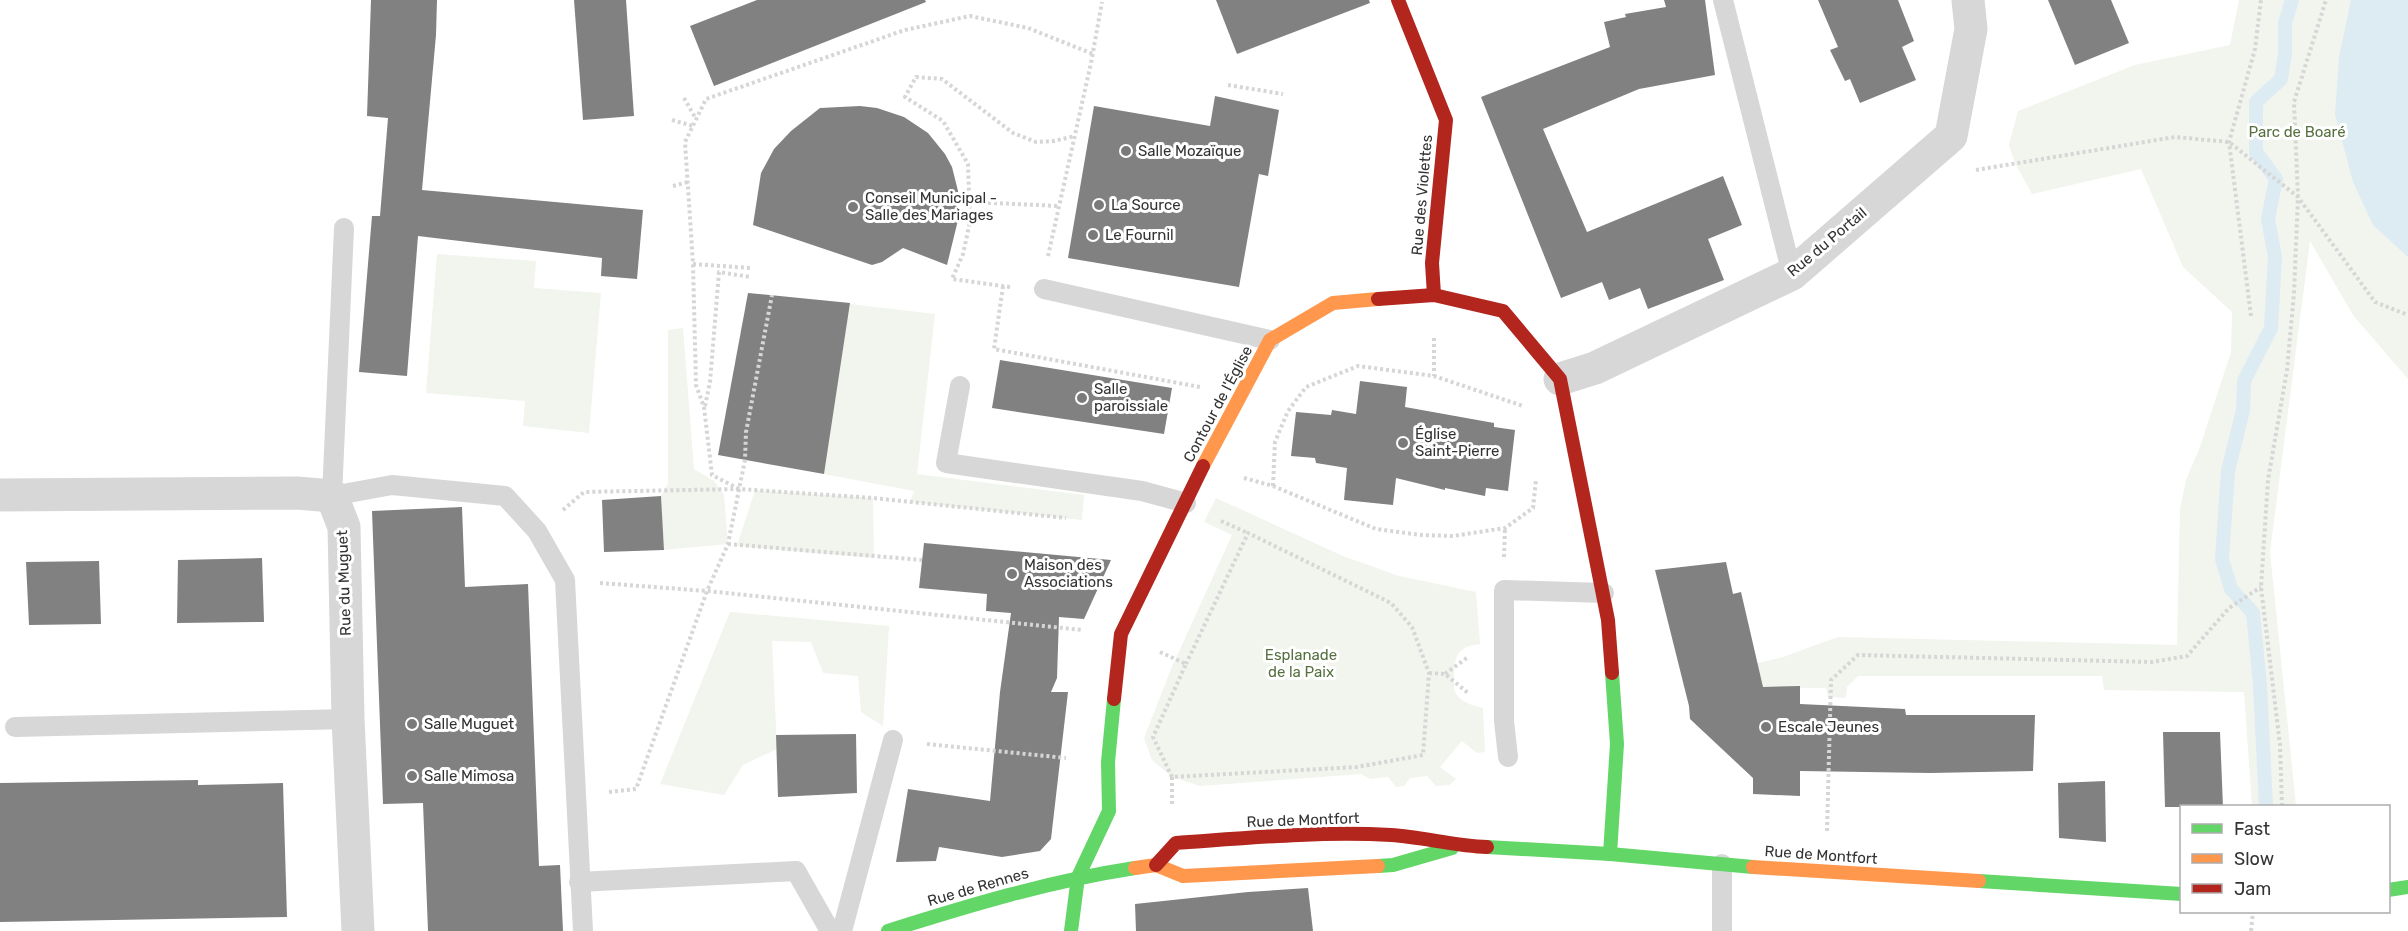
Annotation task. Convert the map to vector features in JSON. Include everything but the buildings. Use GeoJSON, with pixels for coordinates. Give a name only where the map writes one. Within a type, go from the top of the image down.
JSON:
{"type":"FeatureCollection","features":[{"type":"Feature","properties":{"kind":"street","name":"Rue des Violettes"},"geometry":{"type":"LineString","coordinates":[[1398,0],[1446,120],[1432,263],[1434,295]]}},
{"type":"Feature","properties":{"kind":"street","name":"Rue du Portail"},"geometry":{"type":"LineString","coordinates":[[1560,379],[1595,368],[1792,274],[1951,136],[1971,29],[1968,0]]}},
{"type":"Feature","properties":{"kind":"street","name":"Contour de l'Église"},"geometry":{"type":"LineString","coordinates":[[1071,931],[1078,877],[1109,811],[1108,762],[1121,634],[1203,466],[1270,340],[1333,303],[1434,295],[1503,311],[1560,379],[1608,620],[1617,744],[1610,854]]}},
{"type":"Feature","properties":{"kind":"street"},"geometry":{"type":"LineString","coordinates":[[0,495],[297,493],[333,496]]}},
{"type":"Feature","properties":{"kind":"street","name":"Rue du Muguet"},"geometry":{"type":"LineString","coordinates":[[333,496],[344,527],[348,719],[358,931]]}},
{"type":"Feature","properties":{"kind":"street","name":"Rue de Montfort"},"geometry":{"type":"LineString","coordinates":[[1459,846],[1394,865],[1184,876],[1156,865],[1176,843],[1271,837],[1393,835],[1459,846],[1610,854],[1826,872],[2180,894]]}},
{"type":"Feature","properties":{"kind":"street"},"geometry":{"type":"LineString","coordinates":[[1078,877],[1156,865]]}},
{"type":"Feature","properties":{"kind":"street","name":"Rue de Rennes"},"geometry":{"type":"LineString","coordinates":[[888,931],[1000,896],[1078,877]]}},
{"type":"Feature","properties":{"kind":"street"},"geometry":{"type":"LineString","coordinates":[[2390,890],[2408,887]]}},
{"type":"Feature","properties":{"kind":"lane"},"geometry":{"type":"LineString","coordinates":[[1723,0],[1792,274]]}},
{"type":"Feature","properties":{"kind":"lane"},"geometry":{"type":"LineString","coordinates":[[345,228],[333,496],[392,485],[505,496],[537,531],[565,580],[583,931]]}},
{"type":"Feature","properties":{"kind":"lane"},"geometry":{"type":"LineString","coordinates":[[1044,289],[1270,340]]}},
{"type":"Feature","properties":{"kind":"lane"},"geometry":{"type":"LineString","coordinates":[[960,386],[946,463],[1142,491],[1186,503]]}},
{"type":"Feature","properties":{"kind":"lane"},"geometry":{"type":"LineString","coordinates":[[1508,757],[1504,721],[1504,590],[1604,593]]}},
{"type":"Feature","properties":{"kind":"lane"},"geometry":{"type":"LineString","coordinates":[[15,727],[348,719]]}},
{"type":"Feature","properties":{"kind":"lane"},"geometry":{"type":"LineString","coordinates":[[842,931],[893,740]]}},
{"type":"Feature","properties":{"kind":"lane"},"geometry":{"type":"LineString","coordinates":[[1722,864],[1722,931]]}},
{"type":"Feature","properties":{"kind":"lane"},"geometry":{"type":"LineString","coordinates":[[579,882],[796,871],[830,931]]}},
{"type":"Feature","properties":{"kind":"path"},"geometry":{"type":"LineString","coordinates":[[2250,316],[2229,142],[2255,49],[2260,0]]}},
{"type":"Feature","properties":{"kind":"path"},"geometry":{"type":"LineString","coordinates":[[2282,805],[2280,745],[2261,586],[2268,480],[2287,370],[2294,293],[2298,197],[2294,102],[2326,0]]}},
{"type":"Feature","properties":{"kind":"path"},"geometry":{"type":"LineString","coordinates":[[1075,136],[1036,142],[1013,133],[942,79],[916,77],[905,97],[943,121],[968,164],[970,222],[963,254],[952,279],[1044,289],[1049,253],[1059,206],[1075,136],[1093,54],[1102,2]]}},
{"type":"Feature","properties":{"kind":"path"},"geometry":{"type":"LineString","coordinates":[[739,489],[712,475],[705,407],[696,385],[693,264],[685,142],[706,99],[905,30],[970,16],[1028,28],[1093,54]]}},
{"type":"Feature","properties":{"kind":"path"},"geometry":{"type":"LineString","coordinates":[[1228,85],[1283,94]]}},
{"type":"Feature","properties":{"kind":"path"},"geometry":{"type":"LineString","coordinates":[[684,98],[696,119]]}},
{"type":"Feature","properties":{"kind":"path"},"geometry":{"type":"LineString","coordinates":[[672,120],[693,126]]}},
{"type":"Feature","properties":{"kind":"path"},"geometry":{"type":"LineString","coordinates":[[1968,171],[2175,137],[2229,142],[2298,197],[2375,302],[2408,315]]}},
{"type":"Feature","properties":{"kind":"path"},"geometry":{"type":"LineString","coordinates":[[673,186],[688,182]]}},
{"type":"Feature","properties":{"kind":"path"},"geometry":{"type":"LineString","coordinates":[[970,202],[1059,206]]}},
{"type":"Feature","properties":{"kind":"path"},"geometry":{"type":"LineString","coordinates":[[693,264],[750,268]]}},
{"type":"Feature","properties":{"kind":"path"},"geometry":{"type":"LineString","coordinates":[[705,407],[710,382],[719,272],[750,277]]}},
{"type":"Feature","properties":{"kind":"path"},"geometry":{"type":"LineString","coordinates":[[1003,286],[994,349],[1204,387]]}},
{"type":"Feature","properties":{"kind":"path"},"geometry":{"type":"LineString","coordinates":[[575,796],[636,789],[707,591],[728,544],[745,460],[746,432],[772,296]]}},
{"type":"Feature","properties":{"kind":"path"},"geometry":{"type":"LineString","coordinates":[[1273,486],[1275,442],[1288,411],[1306,387],[1358,366],[1434,376],[1522,404],[1528,414]]}},
{"type":"Feature","properties":{"kind":"path"},"geometry":{"type":"LineString","coordinates":[[1203,466],[1273,486],[1376,529],[1421,536],[1453,536],[1505,528],[1533,508],[1536,476]]}},
{"type":"Feature","properties":{"kind":"path"},"geometry":{"type":"LineString","coordinates":[[537,531],[584,492],[739,489],[873,498],[1071,519]]}},
{"type":"Feature","properties":{"kind":"path"},"geometry":{"type":"LineString","coordinates":[[1172,777],[1357,767],[1424,755],[1429,673],[1412,627],[1391,603],[1248,533],[1153,738],[1172,777],[1172,807]]}},
{"type":"Feature","properties":{"kind":"path"},"geometry":{"type":"LineString","coordinates":[[728,544],[922,560]]}},
{"type":"Feature","properties":{"kind":"path"},"geometry":{"type":"LineString","coordinates":[[565,580],[707,591],[1048,626]]}},
{"type":"Feature","properties":{"kind":"path"},"geometry":{"type":"LineString","coordinates":[[1826,872],[1831,680],[1858,655],[2152,662],[2187,657],[2229,608],[2261,586]]}},
{"type":"Feature","properties":{"kind":"path"},"geometry":{"type":"LineString","coordinates":[[1121,634],[1186,664]]}},
{"type":"Feature","properties":{"kind":"path"},"geometry":{"type":"LineString","coordinates":[[1429,673],[1444,674]]}},
{"type":"Feature","properties":{"kind":"path"},"geometry":{"type":"LineString","coordinates":[[893,740],[1108,762]]}},
{"type":"Feature","properties":{"kind":"path"},"geometry":{"type":"LineString","coordinates":[[2251,931],[2253,913]]}},
{"type":"Feature","properties":{"kind":"green space","name":"Parc de Boaré"},"geometry":{"type":"Polygon","coordinates":[[[2239,0],[2408,0],[2408,379],[2353,315],[2310,241],[2270,552],[2296,805],[2252,805],[2244,692],[2104,690],[2102,676],[1858,676],[1847,687],[1846,698],[1828,697],[1826,688],[1683,687],[1684,681],[1783,657],[1838,637],[2177,645],[2180,509],[2186,480],[2200,447],[2231,352],[2232,312],[2183,267],[2141,169],[2032,194],[2015,163],[2009,145],[2018,111],[2135,65],[2230,45],[2239,0]]]}},
{"type":"Feature","properties":{"kind":"green space"},"geometry":{"type":"Polygon","coordinates":[[[437,254],[536,261],[534,288],[601,293],[589,433],[523,426],[525,401],[426,393],[437,254]]]}},
{"type":"Feature","properties":{"kind":"green space"},"geometry":{"type":"Polygon","coordinates":[[[850,304],[935,314],[917,474],[1084,495],[1082,520],[910,502],[914,491],[824,474],[850,304]]]}},
{"type":"Feature","properties":{"kind":"green space"},"geometry":{"type":"Polygon","coordinates":[[[683,328],[694,469],[714,481],[724,495],[728,544],[664,550],[661,496],[668,483],[668,330],[683,328]]]}},
{"type":"Feature","properties":{"kind":"green space"},"geometry":{"type":"Polygon","coordinates":[[[755,490],[873,498],[874,558],[737,546],[755,490]]]}},
{"type":"Feature","properties":{"kind":"green space","name":"Esplanade de la Paix"},"geometry":{"type":"Polygon","coordinates":[[[1216,498],[1343,556],[1399,576],[1476,592],[1480,644],[1467,647],[1459,653],[1454,669],[1454,686],[1460,698],[1469,704],[1483,708],[1485,752],[1477,753],[1462,741],[1440,767],[1456,779],[1449,785],[1436,786],[1427,776],[1410,778],[1404,786],[1396,787],[1388,777],[1370,779],[1361,774],[1200,786],[1172,777],[1152,760],[1144,738],[1171,669],[1232,535],[1204,522],[1216,498]]]}},
{"type":"Feature","properties":{"kind":"green space"},"geometry":{"type":"Polygon","coordinates":[[[730,612],[889,626],[883,726],[861,712],[858,676],[823,673],[811,642],[772,641],[777,749],[743,765],[724,795],[660,784],[730,612]]]}},
{"type":"Feature","properties":{"kind":"shaded area"},"geometry":{"type":"Polygon","coordinates":[[[2351,0],[2408,0],[2408,257],[2373,225],[2353,182],[2335,114],[2339,57],[2351,0]]]}},
{"type":"Feature","properties":{"kind":"waterway"},"geometry":{"type":"LineString","coordinates":[[2266,805],[2260,685],[2253,613],[2231,589],[2222,559],[2228,471],[2243,410],[2244,381],[2271,328],[2275,257],[2268,219],[2276,179],[2256,152],[2256,102],[2281,79],[2285,54],[2285,23],[2292,0]]}},
{"type":"Feature","properties":{"kind":"traffic: fast"},"geometry":{"type":"LineString","coordinates":[[1610,854],[1617,744],[1612,673]]}},
{"type":"Feature","properties":{"kind":"traffic: fast"},"geometry":{"type":"LineString","coordinates":[[1071,931],[1078,877],[1109,811],[1108,762],[1114,699]]}},
{"type":"Feature","properties":{"kind":"traffic: fast"},"geometry":{"type":"LineString","coordinates":[[1487,847],[1610,854],[1753,867]]}},
{"type":"Feature","properties":{"kind":"traffic: fast"},"geometry":{"type":"LineString","coordinates":[[1378,866],[1393,865],[1452,848]]}},
{"type":"Feature","properties":{"kind":"traffic: fast"},"geometry":{"type":"LineString","coordinates":[[888,931],[1010,895],[1103,873],[1135,868]]}},
{"type":"Feature","properties":{"kind":"traffic: fast"},"geometry":{"type":"LineString","coordinates":[[1979,881],[2180,894]]}},
{"type":"Feature","properties":{"kind":"traffic: fast"},"geometry":{"type":"LineString","coordinates":[[2390,890],[2408,887]]}},
{"type":"Feature","properties":{"kind":"traffic: slow"},"geometry":{"type":"LineString","coordinates":[[1203,466],[1270,340],[1333,303],[1378,299]]}},
{"type":"Feature","properties":{"kind":"traffic: slow"},"geometry":{"type":"LineString","coordinates":[[1135,868],[1156,865],[1183,876],[1378,866]]}},
{"type":"Feature","properties":{"kind":"traffic: slow"},"geometry":{"type":"LineString","coordinates":[[1753,867],[1979,881]]}},
{"type":"Feature","properties":{"kind":"traffic: jam"},"geometry":{"type":"LineString","coordinates":[[1398,0],[1446,120],[1432,263],[1434,295]]}},
{"type":"Feature","properties":{"kind":"traffic: jam"},"geometry":{"type":"LineString","coordinates":[[1378,299],[1434,295],[1503,311],[1560,379],[1608,620],[1612,673]]}},
{"type":"Feature","properties":{"kind":"traffic: jam"},"geometry":{"type":"LineString","coordinates":[[1114,699],[1121,634],[1203,466]]}},
{"type":"Feature","properties":{"kind":"traffic: jam"},"geometry":{"type":"LineString","coordinates":[[1156,865],[1176,843],[1284,836],[1391,835],[1487,847]]}},
{"type":"Feature","properties":{"kind":"place","name":"Salle Mozaïque"},"geometry":{"type":"Point","coordinates":[1126,151]}},
{"type":"Feature","properties":{"kind":"place","name":"La Source"},"geometry":{"type":"Point","coordinates":[1099,205]}},
{"type":"Feature","properties":{"kind":"place","name":"Conseil Municipal - Salle des Mariages"},"geometry":{"type":"Point","coordinates":[853,207]}},
{"type":"Feature","properties":{"kind":"place","name":"Le Fournil"},"geometry":{"type":"Point","coordinates":[1093,235]}},
{"type":"Feature","properties":{"kind":"place","name":"Salle paroissiale"},"geometry":{"type":"Point","coordinates":[1082,398]}},
{"type":"Feature","properties":{"kind":"place","name":"Église Saint-Pierre"},"geometry":{"type":"Point","coordinates":[1403,443]}},
{"type":"Feature","properties":{"kind":"place","name":"Maison des Associations"},"geometry":{"type":"Point","coordinates":[1012,574]}},
{"type":"Feature","properties":{"kind":"place","name":"Salle Muguet"},"geometry":{"type":"Point","coordinates":[412,724]}},
{"type":"Feature","properties":{"kind":"place","name":"Escale Jeunes"},"geometry":{"type":"Point","coordinates":[1766,727]}},
{"type":"Feature","properties":{"kind":"place","name":"Salle Mimosa"},"geometry":{"type":"Point","coordinates":[412,776]}}]}
